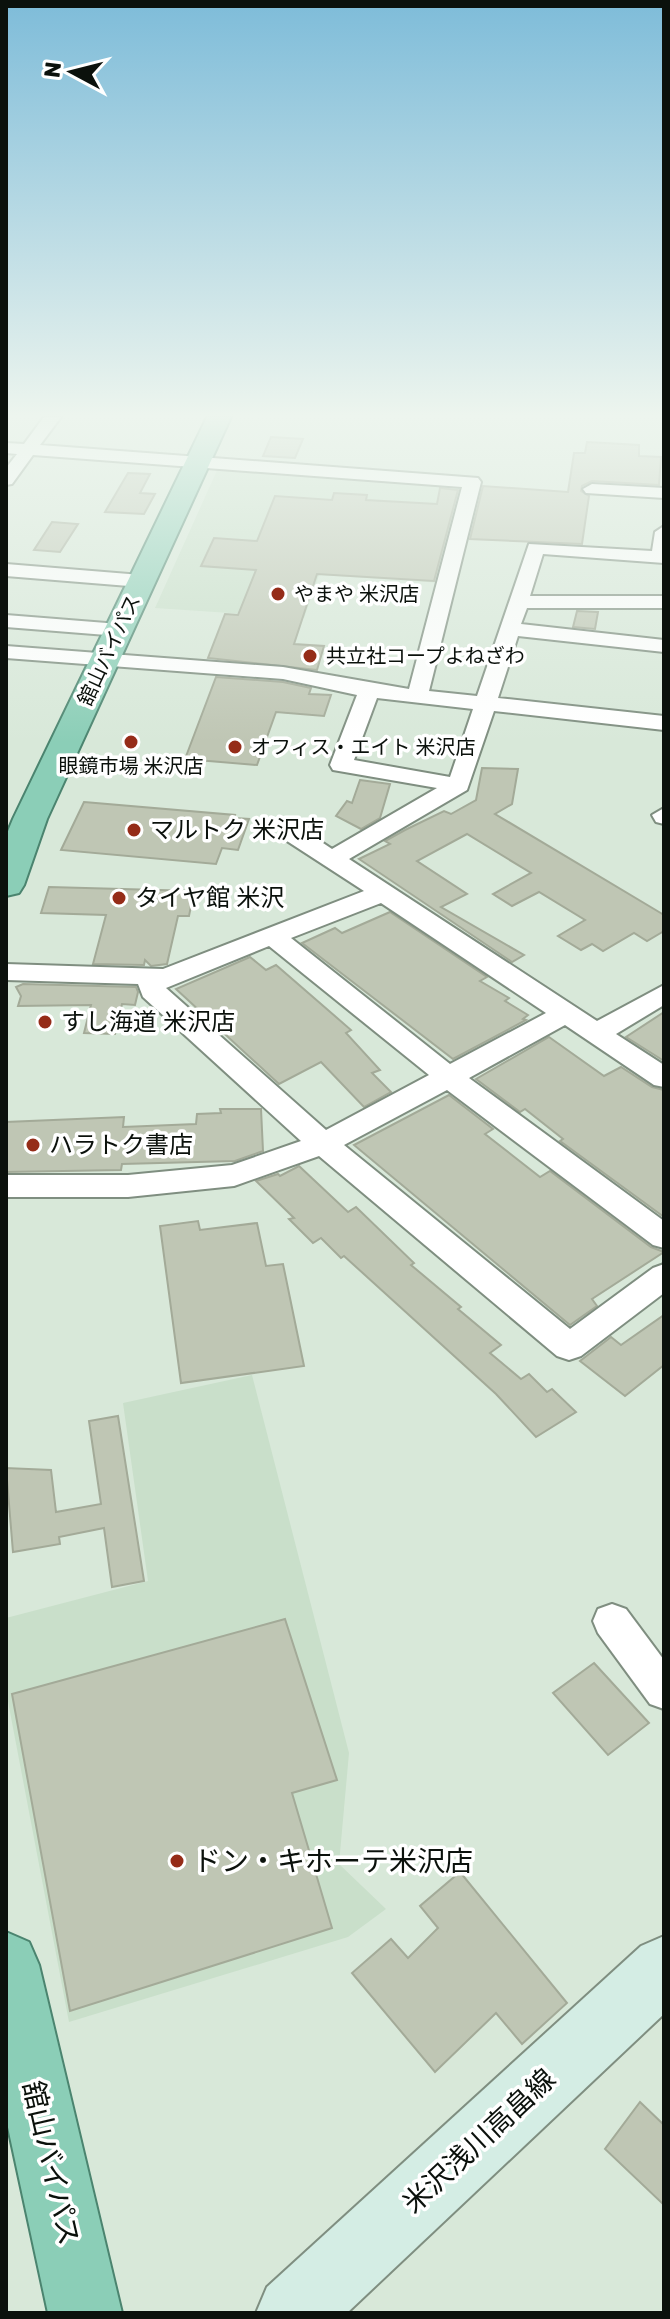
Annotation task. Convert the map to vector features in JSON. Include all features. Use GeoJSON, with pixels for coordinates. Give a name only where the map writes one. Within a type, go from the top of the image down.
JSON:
{"type":"FeatureCollection","features":[{"type":"Feature","properties":{"kind":"highway","name":"舘山バイパス"},"geometry":{"type":"LineString","coordinates":[[6,885],[30,819],[168,525]]}},
{"type":"Feature","properties":{"kind":"highway","name":"舘山バイパス"},"geometry":{"type":"LineString","coordinates":[[6,1965],[85,2313]]}},
{"type":"Feature","properties":{"kind":"main road","name":"米沢浅川高畠線"},"geometry":{"type":"LineString","coordinates":[[293,2313],[664,1969]]}},
{"type":"Feature","properties":{"kind":"street"},"geometry":{"type":"LineString","coordinates":[[418,694],[461,525]]}},
{"type":"Feature","properties":{"kind":"street"},"geometry":{"type":"LineString","coordinates":[[332,859],[459,785],[536,548],[662,557],[664,532]]}},
{"type":"Feature","properties":{"kind":"street"},"geometry":{"type":"LineString","coordinates":[[6,570],[141,581]]}},
{"type":"Feature","properties":{"kind":"street"},"geometry":{"type":"LineString","coordinates":[[519,602],[664,602]]}},
{"type":"Feature","properties":{"kind":"street"},"geometry":{"type":"LineString","coordinates":[[6,621],[119,630]]}},
{"type":"Feature","properties":{"kind":"street"},"geometry":{"type":"LineString","coordinates":[[512,629],[664,646]]}},
{"type":"Feature","properties":{"kind":"street"},"geometry":{"type":"LineString","coordinates":[[6,652],[283,673],[369,691],[664,723]]}},
{"type":"Feature","properties":{"kind":"street"},"geometry":{"type":"LineString","coordinates":[[369,691],[341,765],[459,785]]}},
{"type":"Feature","properties":{"kind":"street"},"geometry":{"type":"LineString","coordinates":[[296,836],[664,1078]]}},
{"type":"Feature","properties":{"kind":"street"},"geometry":{"type":"LineString","coordinates":[[6,972],[166,977],[383,893]]}},
{"type":"Feature","properties":{"kind":"street"},"geometry":{"type":"LineString","coordinates":[[274,937],[449,1077],[664,1237]]}},
{"type":"Feature","properties":{"kind":"street"},"geometry":{"type":"LineString","coordinates":[[150,978],[153,991],[323,1144],[569,1347],[664,1276]]}},
{"type":"Feature","properties":{"kind":"street"},"geometry":{"type":"LineString","coordinates":[[597,1033],[664,993]]}},
{"type":"Feature","properties":{"kind":"street"},"geometry":{"type":"LineString","coordinates":[[6,1186],[128,1186],[234,1175],[323,1144],[567,1013]]}},
{"type":"Feature","properties":{"kind":"street"},"geometry":{"type":"LineString","coordinates":[[612,1621],[664,1691]]}},
{"type":"Feature","properties":{"kind":"shaded area"},"geometry":{"type":"Polygon","coordinates":[[[192,525],[458,525],[442,583],[319,575],[304,618],[155,608],[192,525]]]}},
{"type":"Feature","properties":{"kind":"shaded area","name":"ドン・キホーテ米沢店"},"geometry":{"type":"Polygon","coordinates":[[[252,1375],[349,1753],[339,1864],[386,1909],[348,1937],[69,2022],[6,1691],[6,1618],[148,1581],[123,1403],[252,1375]]]}},
{"type":"Feature","properties":{"kind":"building"},"geometry":{"type":"Polygon","coordinates":[[[50,525],[77,525],[60,552],[34,550],[50,525]]]}},
{"type":"Feature","properties":{"kind":"building"},"geometry":{"type":"Polygon","coordinates":[[[263,525],[449,525],[434,581],[317,574],[294,644],[324,646],[317,670],[208,658],[225,614],[238,615],[256,570],[201,566],[214,538],[257,541],[263,525]]]}},
{"type":"Feature","properties":{"kind":"building"},"geometry":{"type":"Polygon","coordinates":[[[473,525],[585,525],[582,544],[470,539],[473,525]]]}},
{"type":"Feature","properties":{"kind":"building"},"geometry":{"type":"Polygon","coordinates":[[[577,611],[598,612],[595,629],[573,627],[577,611]]]}},
{"type":"Feature","properties":{"kind":"building"},"geometry":{"type":"Polygon","coordinates":[[[216,677],[283,682],[311,688],[309,694],[331,695],[324,716],[276,712],[257,765],[185,759],[216,677]]]}},
{"type":"Feature","properties":{"kind":"building"},"geometry":{"type":"Polygon","coordinates":[[[482,768],[518,769],[512,804],[495,814],[664,915],[664,931],[647,941],[634,933],[603,951],[592,944],[581,950],[558,936],[585,920],[539,892],[512,906],[493,894],[531,873],[467,834],[417,861],[467,894],[441,907],[524,955],[512,962],[359,859],[390,844],[385,841],[405,830],[444,811],[451,814],[476,800],[482,768]]]}},
{"type":"Feature","properties":{"kind":"building"},"geometry":{"type":"Polygon","coordinates":[[[360,780],[390,784],[380,818],[361,829],[336,816],[347,801],[352,803],[360,780]]]}},
{"type":"Feature","properties":{"kind":"building"},"geometry":{"type":"Polygon","coordinates":[[[84,802],[235,815],[234,818],[249,819],[238,850],[222,848],[216,864],[61,850],[84,802]]]}},
{"type":"Feature","properties":{"kind":"building"},"geometry":{"type":"Polygon","coordinates":[[[49,887],[194,891],[189,916],[178,916],[167,964],[151,966],[145,960],[144,965],[93,964],[106,915],[41,913],[49,887]]]}},
{"type":"Feature","properties":{"kind":"building"},"geometry":{"type":"Polygon","coordinates":[[[390,912],[487,977],[480,981],[509,998],[505,1001],[528,1015],[523,1019],[526,1020],[453,1059],[302,943],[335,928],[342,933],[390,912]]]}},
{"type":"Feature","properties":{"kind":"building"},"geometry":{"type":"Polygon","coordinates":[[[250,957],[266,970],[276,965],[351,1030],[346,1033],[380,1070],[372,1073],[391,1092],[364,1107],[321,1062],[279,1084],[176,989],[250,957]]]}},
{"type":"Feature","properties":{"kind":"building"},"geometry":{"type":"Polygon","coordinates":[[[23,984],[136,987],[138,992],[135,1005],[122,1004],[115,1034],[84,1033],[91,1005],[18,1006],[21,996],[16,987],[23,984]]]}},
{"type":"Feature","properties":{"kind":"building"},"geometry":{"type":"Polygon","coordinates":[[[664,1012],[664,1061],[626,1037],[664,1012]]]}},
{"type":"Feature","properties":{"kind":"building"},"geometry":{"type":"Polygon","coordinates":[[[549,1037],[604,1076],[621,1067],[652,1087],[664,1090],[664,1217],[560,1141],[563,1139],[525,1109],[520,1112],[476,1079],[549,1037]]]}},
{"type":"Feature","properties":{"kind":"building"},"geometry":{"type":"Polygon","coordinates":[[[449,1095],[493,1129],[485,1134],[540,1177],[550,1171],[651,1247],[664,1252],[592,1299],[597,1306],[570,1325],[354,1145],[449,1095]]]}},
{"type":"Feature","properties":{"kind":"building"},"geometry":{"type":"Polygon","coordinates":[[[220,1109],[261,1109],[263,1151],[235,1161],[122,1164],[121,1170],[6,1172],[6,1122],[124,1117],[123,1127],[196,1124],[197,1114],[221,1113],[220,1109]]]}},
{"type":"Feature","properties":{"kind":"building"},"geometry":{"type":"Polygon","coordinates":[[[299,1166],[348,1212],[356,1207],[414,1263],[411,1265],[501,1345],[490,1353],[521,1379],[529,1374],[547,1392],[552,1389],[576,1412],[536,1437],[496,1394],[344,1256],[341,1258],[321,1238],[313,1243],[289,1219],[294,1218],[256,1181],[280,1176],[299,1166]]]}},
{"type":"Feature","properties":{"kind":"building"},"geometry":{"type":"Polygon","coordinates":[[[198,1221],[200,1230],[257,1223],[266,1266],[283,1264],[304,1366],[181,1383],[160,1226],[198,1221]]]}},
{"type":"Feature","properties":{"kind":"building"},"geometry":{"type":"Polygon","coordinates":[[[664,1315],[664,1365],[625,1396],[580,1361],[611,1337],[621,1345],[664,1315]]]}},
{"type":"Feature","properties":{"kind":"building"},"geometry":{"type":"Polygon","coordinates":[[[118,1416],[144,1581],[112,1587],[104,1528],[59,1537],[60,1544],[13,1552],[6,1468],[51,1470],[56,1512],[101,1504],[89,1421],[118,1416]]]}},
{"type":"Feature","properties":{"kind":"building","name":"ドン・キホーテ米沢店"},"geometry":{"type":"Polygon","coordinates":[[[285,1619],[337,1780],[292,1793],[332,1928],[70,2011],[12,1694],[285,1619]]]}},
{"type":"Feature","properties":{"kind":"building"},"geometry":{"type":"Polygon","coordinates":[[[594,1663],[649,1723],[608,1755],[553,1693],[594,1663]]]}},
{"type":"Feature","properties":{"kind":"building"},"geometry":{"type":"Polygon","coordinates":[[[460,1872],[567,2003],[522,2044],[496,2013],[435,2072],[352,1973],[391,1939],[408,1958],[438,1928],[420,1906],[460,1872]]]}},
{"type":"Feature","properties":{"kind":"building"},"geometry":{"type":"Polygon","coordinates":[[[640,2102],[664,2125],[664,2205],[605,2149],[640,2102]]]}},
{"type":"Feature","properties":{"kind":"place","name":"やまや 米沢店"},"geometry":{"type":"Point","coordinates":[278,594]}},
{"type":"Feature","properties":{"kind":"place","name":"共立社コープよねざわ"},"geometry":{"type":"Point","coordinates":[310,656]}},
{"type":"Feature","properties":{"kind":"place","name":"眼鏡市場 米沢店"},"geometry":{"type":"Point","coordinates":[131,742]}},
{"type":"Feature","properties":{"kind":"place","name":"オフィス・エイト 米沢店"},"geometry":{"type":"Point","coordinates":[235,747]}},
{"type":"Feature","properties":{"kind":"place","name":"マルトク 米沢店"},"geometry":{"type":"Point","coordinates":[134,830]}},
{"type":"Feature","properties":{"kind":"place","name":"タイヤ館 米沢"},"geometry":{"type":"Point","coordinates":[119,898]}},
{"type":"Feature","properties":{"kind":"place","name":"すし海道 米沢店"},"geometry":{"type":"Point","coordinates":[45,1022]}},
{"type":"Feature","properties":{"kind":"place","name":"ハラトク書店"},"geometry":{"type":"Point","coordinates":[33,1145]}},
{"type":"Feature","properties":{"kind":"place","name":"ドン・キホーテ米沢店"},"geometry":{"type":"Point","coordinates":[177,1861]}}]}
